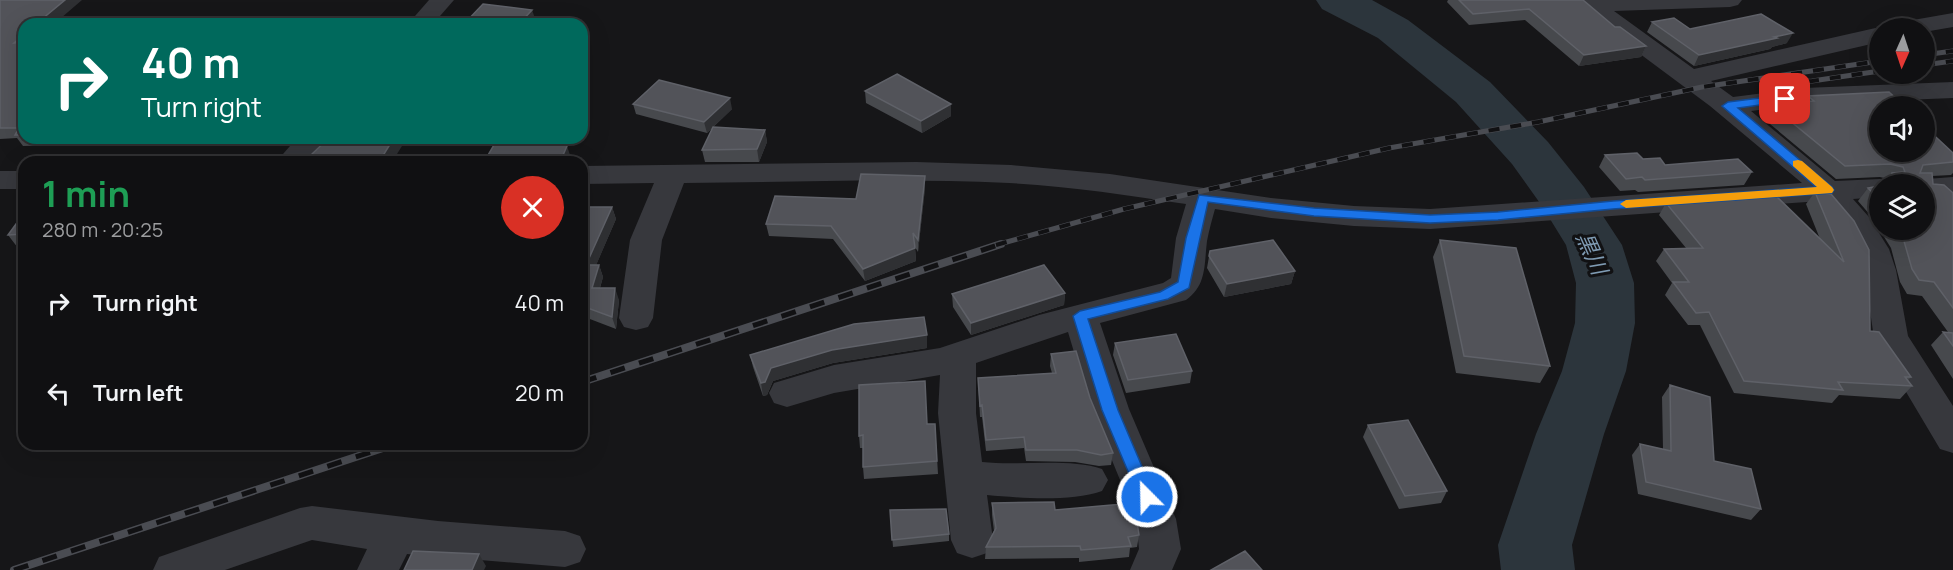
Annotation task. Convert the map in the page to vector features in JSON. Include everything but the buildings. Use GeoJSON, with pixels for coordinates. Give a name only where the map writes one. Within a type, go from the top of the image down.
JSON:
{"type":"FeatureCollection","features":[{"type":"Feature","properties":{"kind":"street"},"geometry":{"type":"LineString","coordinates":[[426,18],[442,0]]}},
{"type":"Feature","properties":{"kind":"street"},"geometry":{"type":"LineString","coordinates":[[1586,2],[1730,0]]}},
{"type":"Feature","properties":{"kind":"street"},"geometry":{"type":"LineString","coordinates":[[1586,2],[1770,139],[1850,213],[1874,250],[1878,262],[1886,323],[1891,338],[1948,422]]}},
{"type":"Feature","properties":{"kind":"street"},"geometry":{"type":"LineString","coordinates":[[1935,23],[1953,20]]}},
{"type":"Feature","properties":{"kind":"street"},"geometry":{"type":"LineString","coordinates":[[1688,78],[1869,37]]}},
{"type":"Feature","properties":{"kind":"street"},"geometry":{"type":"LineString","coordinates":[[1728,106],[1804,96],[1953,90]]}},
{"type":"Feature","properties":{"kind":"street"},"geometry":{"type":"LineString","coordinates":[[296,156],[308,144]]}},
{"type":"Feature","properties":{"kind":"street"},"geometry":{"type":"LineString","coordinates":[[588,175],[905,171],[1011,174],[1100,182],[1314,212],[1430,219],[1869,188]]}},
{"type":"Feature","properties":{"kind":"street"},"geometry":{"type":"LineString","coordinates":[[636,318],[646,240],[673,174]]}},
{"type":"Feature","properties":{"kind":"street"},"geometry":{"type":"LineString","coordinates":[[0,180],[18,180]]}},
{"type":"Feature","properties":{"kind":"street"},"geometry":{"type":"LineString","coordinates":[[1935,187],[1953,186]]}},
{"type":"Feature","properties":{"kind":"street"},"geometry":{"type":"LineString","coordinates":[[787,393],[834,379],[942,362],[1016,334],[1164,296],[1184,285],[1192,238],[1203,197]]}},
{"type":"Feature","properties":{"kind":"street"},"geometry":{"type":"LineString","coordinates":[[1080,316],[1110,410],[1156,519],[1160,549],[1152,570]]}},
{"type":"Feature","properties":{"kind":"street"},"geometry":{"type":"LineString","coordinates":[[958,356],[956,392],[972,540]]}},
{"type":"Feature","properties":{"kind":"street"},"geometry":{"type":"LineString","coordinates":[[965,476],[1010,481],[1088,480]]}},
{"type":"Feature","properties":{"kind":"street"},"geometry":{"type":"LineString","coordinates":[[174,570],[312,523],[386,553],[486,546],[565,549]]}},
{"type":"Feature","properties":{"kind":"waterway","name":"黒川"},"geometry":{"type":"LineString","coordinates":[[1337,0],[1393,29],[1473,92],[1530,153],[1565,199],[1594,245],[1605,283],[1605,323],[1594,371],[1570,434],[1535,545],[1538,570]]}},
{"type":"Feature","properties":{"kind":"railway"},"geometry":{"type":"LineString","coordinates":[[1935,53],[1953,51]]}},
{"type":"Feature","properties":{"kind":"railway"},"geometry":{"type":"LineString","coordinates":[[1935,63],[1953,61]]}},
{"type":"Feature","properties":{"kind":"railway"},"geometry":{"type":"LineString","coordinates":[[996,245],[1124,209],[1389,148],[1538,122],[1702,87],[1869,63]]}},
{"type":"Feature","properties":{"kind":"railway"},"geometry":{"type":"LineString","coordinates":[[1786,82],[1812,81],[1869,73]]}},
{"type":"Feature","properties":{"kind":"railway"},"geometry":{"type":"LineString","coordinates":[[588,380],[1001,244]]}},
{"type":"Feature","properties":{"kind":"railway"},"geometry":{"type":"LineString","coordinates":[[14,570],[377,450]]}},
{"type":"Feature","properties":{"kind":"slow traffic"},"geometry":{"type":"LineString","coordinates":[[1626,204],[1827,190],[1798,163]]}},
{"type":"Feature","properties":{"kind":"route"},"geometry":{"type":"LineString","coordinates":[[1147,497],[1110,410],[1080,316],[1164,296],[1180,289],[1187,278],[1192,238],[1203,197],[1271,208],[1430,219],[1498,216],[1613,205],[1827,190],[1770,139],[1728,106],[1785,99]]}}]}
